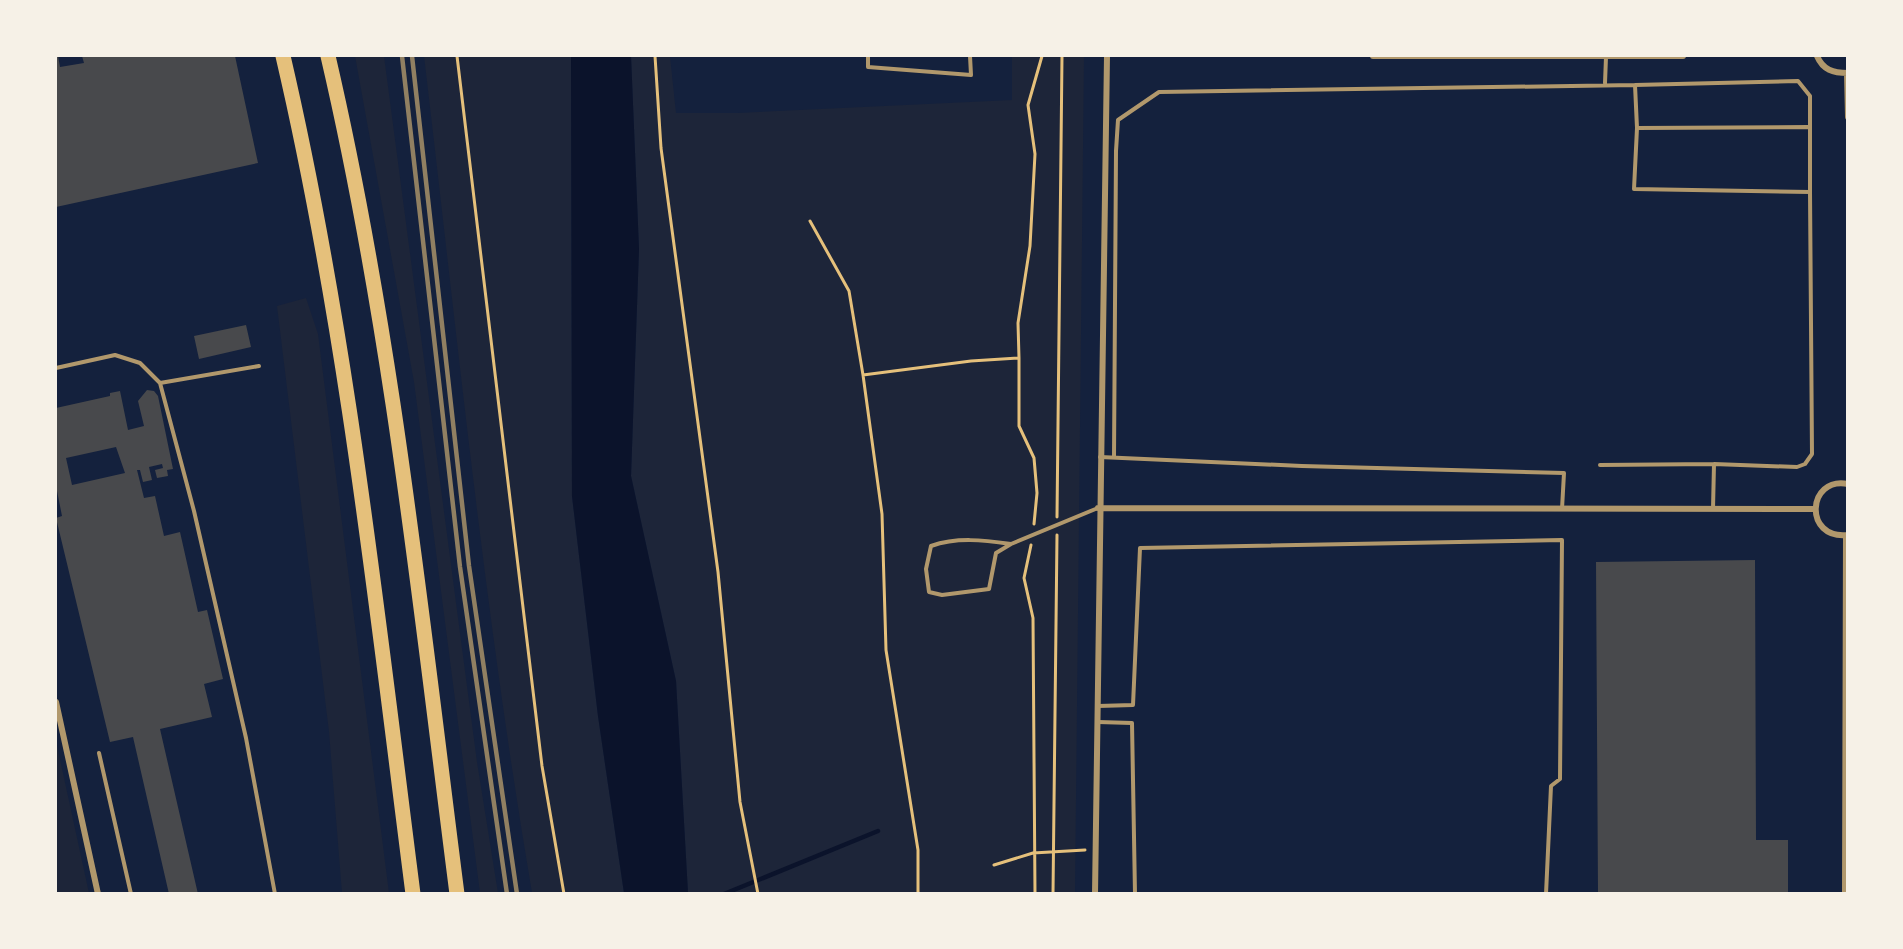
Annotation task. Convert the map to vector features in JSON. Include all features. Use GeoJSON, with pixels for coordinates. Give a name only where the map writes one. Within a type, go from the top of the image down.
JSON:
{"type":"FeatureCollection","features":[{"type":"Feature","properties":{"kind":"highway"},"geometry":{"type":"LineString","coordinates":[[283,56],[332,290],[350,400],[413,894]]}},
{"type":"Feature","properties":{"kind":"highway"},"geometry":{"type":"LineString","coordinates":[[328,56],[369,249],[392,393],[457,894]]}},
{"type":"Feature","properties":{"kind":"street"},"geometry":{"type":"LineString","coordinates":[[1095,894],[1098,508],[1107,56]]}},
{"type":"Feature","properties":{"kind":"street"},"geometry":{"type":"LineString","coordinates":[[1373,56],[1683,56]]}},
{"type":"Feature","properties":{"kind":"street"},"geometry":{"type":"LineString","coordinates":[[1817,56],[1827,69],[1847,73],[1848,117]]}},
{"type":"Feature","properties":{"kind":"street"},"geometry":{"type":"LineString","coordinates":[[1845,894],[1847,536],[1827,532],[1819,524],[1815,509],[1816,500],[1827,487],[1848,484]]}},
{"type":"Feature","properties":{"kind":"street"},"geometry":{"type":"LineString","coordinates":[[1098,508],[1815,509]]}},
{"type":"Feature","properties":{"kind":"street"},"geometry":{"type":"LineString","coordinates":[[56,702],[98,894]]}},
{"type":"Feature","properties":{"kind":"lane"},"geometry":{"type":"LineString","coordinates":[[868,56],[868,67],[971,75],[970,56]]}},
{"type":"Feature","properties":{"kind":"lane"},"geometry":{"type":"LineString","coordinates":[[1605,83],[1606,57]]}},
{"type":"Feature","properties":{"kind":"lane"},"geometry":{"type":"LineString","coordinates":[[1114,457],[1118,120],[1132,108],[1159,92],[1798,81],[1810,96],[1808,127],[1812,454],[1805,464],[1797,467],[1714,464],[1600,465]]}},
{"type":"Feature","properties":{"kind":"lane"},"geometry":{"type":"LineString","coordinates":[[1635,85],[1637,128],[1634,189],[1810,192]]}},
{"type":"Feature","properties":{"kind":"lane"},"geometry":{"type":"LineString","coordinates":[[1637,128],[1808,127]]}},
{"type":"Feature","properties":{"kind":"lane"},"geometry":{"type":"LineString","coordinates":[[56,368],[115,355],[141,363],[160,383],[194,511],[238,704],[275,894]]}},
{"type":"Feature","properties":{"kind":"lane"},"geometry":{"type":"LineString","coordinates":[[160,383],[259,366]]}},
{"type":"Feature","properties":{"kind":"lane"},"geometry":{"type":"LineString","coordinates":[[1100,457],[1302,466],[1564,473],[1562,510]]}},
{"type":"Feature","properties":{"kind":"lane"},"geometry":{"type":"LineString","coordinates":[[1713,509],[1714,464]]}},
{"type":"Feature","properties":{"kind":"lane"},"geometry":{"type":"LineString","coordinates":[[1011,544],[980,540],[947,541],[931,546],[926,569],[928,592],[942,595],[989,589],[996,553],[1011,544],[1098,508]]}},
{"type":"Feature","properties":{"kind":"lane"},"geometry":{"type":"LineString","coordinates":[[1098,706],[1133,705],[1140,548],[1562,540],[1560,779],[1551,786],[1546,894]]}},
{"type":"Feature","properties":{"kind":"lane"},"geometry":{"type":"LineString","coordinates":[[1098,722],[1132,723],[1135,894]]}},
{"type":"Feature","properties":{"kind":"lane"},"geometry":{"type":"LineString","coordinates":[[99,753],[130,894]]}},
{"type":"Feature","properties":{"kind":"path"},"geometry":{"type":"LineString","coordinates":[[457,56],[542,766],[564,894]]}},
{"type":"Feature","properties":{"kind":"path"},"geometry":{"type":"LineString","coordinates":[[655,56],[661,148],[718,572],[740,802],[758,894]]}},
{"type":"Feature","properties":{"kind":"path"},"geometry":{"type":"LineString","coordinates":[[1035,894],[1033,618],[1024,578],[1033,535],[1036,481],[1034,458],[1019,426],[1018,323],[1030,246],[1035,154],[1028,105],[1042,56]]}},
{"type":"Feature","properties":{"kind":"path"},"geometry":{"type":"LineString","coordinates":[[1053,894],[1062,56]]}},
{"type":"Feature","properties":{"kind":"path"},"geometry":{"type":"LineString","coordinates":[[810,221],[849,291],[863,375],[882,514],[886,650],[918,850],[918,894]]}},
{"type":"Feature","properties":{"kind":"path"},"geometry":{"type":"LineString","coordinates":[[863,375],[971,361],[1019,358]]}},
{"type":"Feature","properties":{"kind":"path"},"geometry":{"type":"LineString","coordinates":[[994,865],[1033,853],[1095,849]]}},
{"type":"Feature","properties":{"kind":"shaded area"},"geometry":{"type":"Polygon","coordinates":[[[355,56],[384,56],[477,762],[498,893],[480,893],[414,382],[355,56]]]}},
{"type":"Feature","properties":{"kind":"shaded area"},"geometry":{"type":"Polygon","coordinates":[[[424,56],[571,56],[572,496],[598,716],[624,893],[532,893],[486,580],[424,56]]]}},
{"type":"Feature","properties":{"kind":"shaded area"},"geometry":{"type":"Polygon","coordinates":[[[571,56],[631,56],[639,249],[631,476],[676,681],[688,893],[624,893],[598,716],[572,496],[571,56]]]}},
{"type":"Feature","properties":{"kind":"shaded area"},"geometry":{"type":"Polygon","coordinates":[[[631,56],[670,56],[676,113],[738,113],[1012,100],[1012,56],[1084,56],[1075,893],[688,893],[676,681],[631,476],[639,249],[631,56]]]}},
{"type":"Feature","properties":{"kind":"shaded area"},"geometry":{"type":"Polygon","coordinates":[[[306,298],[318,334],[389,893],[342,893],[329,732],[277,306],[306,298]]]}},
{"type":"Feature","properties":{"kind":"shaded area"},"geometry":{"type":"Polygon","coordinates":[[[56,741],[89,893],[56,893],[56,741]]]}},
{"type":"Feature","properties":{"kind":"building"},"geometry":{"type":"Polygon","coordinates":[[[56,56],[58,56],[60,67],[84,63],[82,56],[235,56],[258,163],[56,207],[56,56]]]}},
{"type":"Feature","properties":{"kind":"building"},"geometry":{"type":"Polygon","coordinates":[[[246,325],[251,347],[199,359],[194,336],[246,325]]]}},
{"type":"Feature","properties":{"kind":"building"},"geometry":{"type":"Polygon","coordinates":[[[147,390],[154,391],[158,396],[173,469],[167,470],[168,476],[157,478],[155,470],[163,468],[162,464],[149,467],[152,480],[143,482],[140,470],[137,470],[144,498],[155,496],[164,536],[180,532],[198,612],[207,610],[223,679],[204,684],[212,717],[160,729],[198,894],[169,894],[133,737],[110,742],[56,518],[62,516],[56,486],[56,408],[110,396],[110,393],[120,391],[128,430],[144,426],[138,401],[147,390]],[[116,447],[66,458],[72,485],[125,473],[116,447]]]}},
{"type":"Feature","properties":{"kind":"building"},"geometry":{"type":"Polygon","coordinates":[[[1755,560],[1756,840],[1788,840],[1788,894],[1598,894],[1596,562],[1755,560]]]}},
{"type":"Feature","properties":{"kind":"waterway"},"geometry":{"type":"LineString","coordinates":[[724,894],[878,831]]}},
{"type":"Feature","properties":{"kind":"railway"},"geometry":{"type":"LineString","coordinates":[[402,56],[460,567],[507,894]]}},
{"type":"Feature","properties":{"kind":"railway"},"geometry":{"type":"LineString","coordinates":[[412,56],[469,566],[517,894]]}}]}
